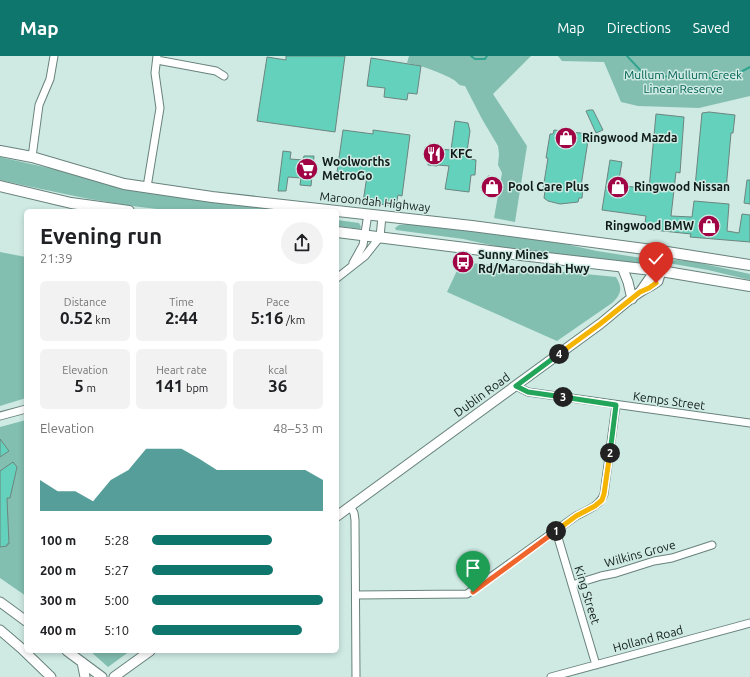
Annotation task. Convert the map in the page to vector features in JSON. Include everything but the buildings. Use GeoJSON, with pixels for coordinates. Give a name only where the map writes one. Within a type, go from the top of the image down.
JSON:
{"type":"FeatureCollection","features":[{"type":"Feature","properties":{"kind":"highway","name":"Maroondah Highway"},"geometry":{"type":"LineString","coordinates":[[0,151],[32,157],[124,184],[220,198],[322,209]]}},
{"type":"Feature","properties":{"kind":"highway"},"geometry":{"type":"LineString","coordinates":[[0,186],[71,203],[114,209]]}},
{"type":"Feature","properties":{"kind":"highway","name":"Maroondah Highway"},"geometry":{"type":"LineString","coordinates":[[339,211],[472,226],[667,252],[750,265]]}},
{"type":"Feature","properties":{"kind":"highway"},"geometry":{"type":"LineString","coordinates":[[339,232],[658,271],[750,286]]}},
{"type":"Feature","properties":{"kind":"main road","name":"Dublin Road"},"geometry":{"type":"LineString","coordinates":[[339,514],[516,386],[632,299],[658,271],[667,252]]}},
{"type":"Feature","properties":{"kind":"main road"},"geometry":{"type":"LineString","coordinates":[[622,267],[628,282],[632,299]]}},
{"type":"Feature","properties":{"kind":"main road"},"geometry":{"type":"LineString","coordinates":[[0,602],[24,620]]}},
{"type":"Feature","properties":{"kind":"main road"},"geometry":{"type":"LineString","coordinates":[[0,630],[24,651]]}},
{"type":"Feature","properties":{"kind":"main road"},"geometry":{"type":"LineString","coordinates":[[26,653],[51,677]]}},
{"type":"Feature","properties":{"kind":"main road"},"geometry":{"type":"LineString","coordinates":[[70,653],[102,677]]}},
{"type":"Feature","properties":{"kind":"main road"},"geometry":{"type":"LineString","coordinates":[[114,677],[147,653]]}},
{"type":"Feature","properties":{"kind":"main road"},"geometry":{"type":"LineString","coordinates":[[82,662],[85,677]]}},
{"type":"Feature","properties":{"kind":"street"},"geometry":{"type":"LineString","coordinates":[[32,157],[39,105],[50,79],[54,56]]}},
{"type":"Feature","properties":{"kind":"street"},"geometry":{"type":"LineString","coordinates":[[147,188],[160,108],[155,74],[157,58],[216,71],[224,76]]}},
{"type":"Feature","properties":{"kind":"street"},"geometry":{"type":"LineString","coordinates":[[352,265],[362,249],[368,214]]}},
{"type":"Feature","properties":{"kind":"street"},"geometry":{"type":"LineString","coordinates":[[339,276],[365,256],[380,237],[382,216]]}},
{"type":"Feature","properties":{"kind":"street","name":"Kemps Street"},"geometry":{"type":"LineString","coordinates":[[516,386],[528,392],[750,423]]}},
{"type":"Feature","properties":{"kind":"street"},"geometry":{"type":"LineString","coordinates":[[356,595],[467,594],[556,532],[576,516],[595,506],[602,500],[604,494],[616,405]]}},
{"type":"Feature","properties":{"kind":"street"},"geometry":{"type":"LineString","coordinates":[[0,416],[24,410]]}},
{"type":"Feature","properties":{"kind":"street"},"geometry":{"type":"LineString","coordinates":[[350,506],[356,520],[356,677]]}},
{"type":"Feature","properties":{"kind":"street","name":"King Street"},"geometry":{"type":"LineString","coordinates":[[556,532],[596,665]]}},
{"type":"Feature","properties":{"kind":"street","name":"Wilkins Grove"},"geometry":{"type":"LineString","coordinates":[[572,585],[654,561],[672,558],[712,545]]}},
{"type":"Feature","properties":{"kind":"street","name":"Holland Road"},"geometry":{"type":"LineString","coordinates":[[551,677],[750,623]]}},
{"type":"Feature","properties":{"kind":"green space"},"geometry":{"type":"Polygon","coordinates":[[[409,56],[531,56],[493,94],[527,146],[515,222],[494,218],[502,173],[498,165],[498,146],[465,86],[460,85],[454,80],[437,72],[407,63],[409,56]]]}},
{"type":"Feature","properties":{"kind":"green space","name":"Mullum Mullum Creek Linear Reserve"},"geometry":{"type":"Polygon","coordinates":[[[558,56],[750,56],[750,96],[699,108],[638,106],[621,102],[604,62],[562,61],[558,56]]]}},
{"type":"Feature","properties":{"kind":"green space"},"geometry":{"type":"Polygon","coordinates":[[[0,157],[53,169],[124,189],[268,209],[157,209],[90,199],[0,180],[0,157]]]}},
{"type":"Feature","properties":{"kind":"green space"},"geometry":{"type":"Polygon","coordinates":[[[339,220],[359,223],[361,227],[360,229],[339,226],[339,220]]]}},
{"type":"Feature","properties":{"kind":"green space"},"geometry":{"type":"Polygon","coordinates":[[[409,224],[551,241],[597,251],[648,259],[656,264],[655,266],[514,250],[463,239],[396,230],[395,228],[399,225],[409,224]]]}},
{"type":"Feature","properties":{"kind":"green space"},"geometry":{"type":"Polygon","coordinates":[[[0,252],[24,257],[24,399],[0,406],[0,252]]]}},
{"type":"Feature","properties":{"kind":"green space"},"geometry":{"type":"Polygon","coordinates":[[[676,260],[691,261],[750,274],[750,280],[708,270],[668,263],[676,260]]]}},
{"type":"Feature","properties":{"kind":"green space"},"geometry":{"type":"Polygon","coordinates":[[[461,262],[616,277],[620,285],[620,291],[612,303],[557,341],[447,292],[461,262]]]}},
{"type":"Feature","properties":{"kind":"green space"},"geometry":{"type":"Polygon","coordinates":[[[24,421],[24,595],[0,578],[0,427],[24,421]]]}},
{"type":"Feature","properties":{"kind":"green space"},"geometry":{"type":"Polygon","coordinates":[[[92,653],[127,653],[108,667],[92,653]]]}},
{"type":"Feature","properties":{"kind":"waterway"},"geometry":{"type":"LineString","coordinates":[[471,56],[475,59],[485,59],[487,56]]}},
{"type":"Feature","properties":{"kind":"waterway"},"geometry":{"type":"LineString","coordinates":[[627,56],[644,74],[678,78],[710,78],[735,75],[750,67]]}},
{"type":"Feature","properties":{"kind":"place","name":"Ringwood Mazda"},"geometry":{"type":"Point","coordinates":[566,138]}},
{"type":"Feature","properties":{"kind":"place","name":"KFC"},"geometry":{"type":"Point","coordinates":[434,154]}},
{"type":"Feature","properties":{"kind":"place","name":"Woolworths MetroGo"},"geometry":{"type":"Point","coordinates":[307,169]}},
{"type":"Feature","properties":{"kind":"place","name":"Pool Care Plus"},"geometry":{"type":"Point","coordinates":[492,187]}},
{"type":"Feature","properties":{"kind":"place","name":"Ringwood Nissan"},"geometry":{"type":"Point","coordinates":[618,187]}},
{"type":"Feature","properties":{"kind":"place","name":"Ringwood BMW"},"geometry":{"type":"Point","coordinates":[709,226]}},
{"type":"Feature","properties":{"kind":"place","name":"Sunny Mines Rd/Maroondah Hwy"},"geometry":{"type":"Point","coordinates":[463,262]}},
{"type":"Feature","properties":{"kind":"route"},"geometry":{"type":"LineString","coordinates":[[473,592],[576,516],[595,506],[602,500],[604,494],[616,405],[528,392],[516,386],[600,324],[640,292],[656,283]]}}]}
